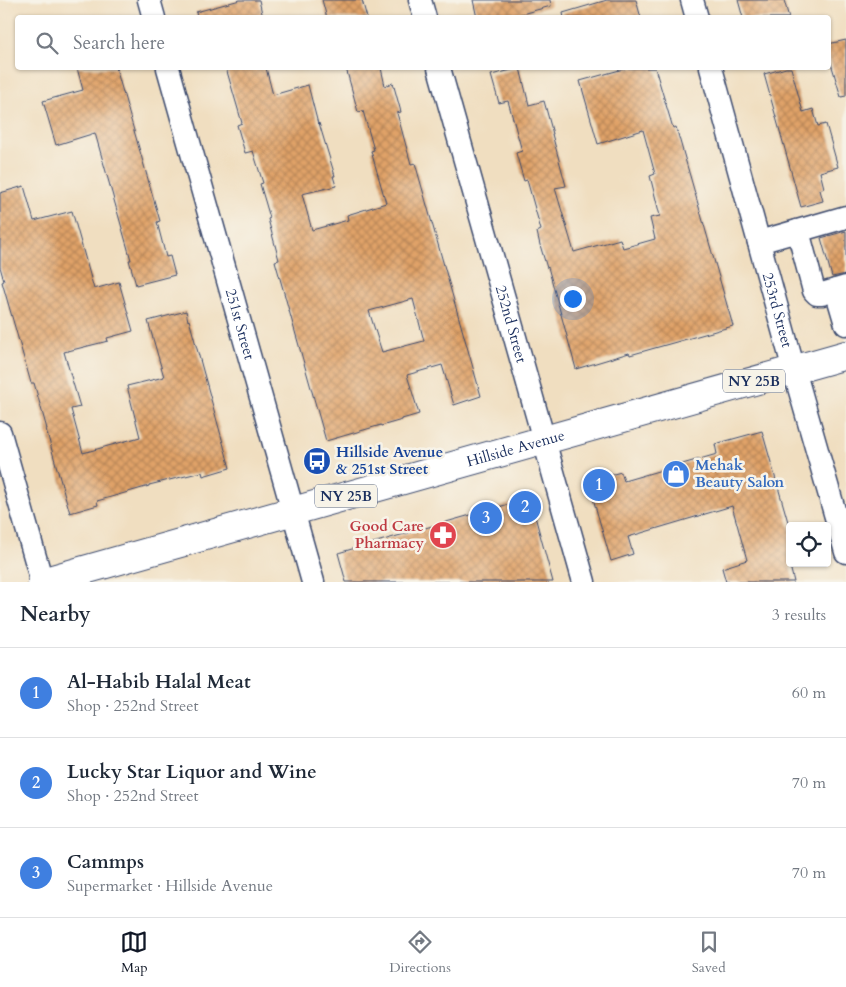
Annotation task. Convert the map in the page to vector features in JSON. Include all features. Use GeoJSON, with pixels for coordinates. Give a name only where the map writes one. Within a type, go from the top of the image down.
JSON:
{"type":"FeatureCollection","features":[{"type":"Feature","properties":{"kind":"main road","name":"Hillside Avenue"},"geometry":{"type":"LineString","coordinates":[[42,582],[846,355]]}},
{"type":"Feature","properties":{"kind":"street"},"geometry":{"type":"LineString","coordinates":[[149,0],[153,15]]}},
{"type":"Feature","properties":{"kind":"street"},"geometry":{"type":"LineString","coordinates":[[420,0],[424,15]]}},
{"type":"Feature","properties":{"kind":"street"},"geometry":{"type":"LineString","coordinates":[[692,0],[696,15]]}},
{"type":"Feature","properties":{"kind":"street","name":"251st Street"},"geometry":{"type":"LineString","coordinates":[[169,70],[313,582]]}},
{"type":"Feature","properties":{"kind":"street","name":"252nd Street"},"geometry":{"type":"LineString","coordinates":[[440,70],[584,582]]}},
{"type":"Feature","properties":{"kind":"street","name":"253rd Street"},"geometry":{"type":"LineString","coordinates":[[712,70],[846,552]]}},
{"type":"Feature","properties":{"kind":"street"},"geometry":{"type":"LineString","coordinates":[[759,242],[846,217]]}},
{"type":"Feature","properties":{"kind":"street"},"geometry":{"type":"LineString","coordinates":[[798,231],[814,291],[817,294],[822,294],[841,289],[846,324]]}},
{"type":"Feature","properties":{"kind":"street"},"geometry":{"type":"LineString","coordinates":[[0,432],[42,582]]}},
{"type":"Feature","properties":{"kind":"building"},"geometry":{"type":"Polygon","coordinates":[[[240,0],[259,0],[262,15],[196,15],[196,12],[240,0]]]}},
{"type":"Feature","properties":{"kind":"building"},"geometry":{"type":"Polygon","coordinates":[[[322,0],[362,0],[366,15],[326,15],[322,0]]]}},
{"type":"Feature","properties":{"kind":"building"},"geometry":{"type":"Polygon","coordinates":[[[473,0],[550,0],[551,6],[518,15],[476,15],[473,0]]]}},
{"type":"Feature","properties":{"kind":"building"},"geometry":{"type":"Polygon","coordinates":[[[607,0],[636,0],[640,15],[563,15],[563,13],[607,0]]]}},
{"type":"Feature","properties":{"kind":"building"},"geometry":{"type":"Polygon","coordinates":[[[738,0],[784,0],[788,15],[742,15],[738,0]]]}},
{"type":"Feature","properties":{"kind":"building"},"geometry":{"type":"Polygon","coordinates":[[[846,40],[846,96],[841,97],[831,63],[831,43],[846,40]]]}},
{"type":"Feature","properties":{"kind":"building"},"geometry":{"type":"Polygon","coordinates":[[[78,70],[117,70],[160,221],[157,222],[166,257],[170,256],[175,275],[136,285],[129,260],[131,260],[95,133],[56,145],[43,101],[83,90],[78,70]]]}},
{"type":"Feature","properties":{"kind":"building"},"geometry":{"type":"Polygon","coordinates":[[[227,70],[267,70],[273,95],[308,85],[318,124],[335,176],[333,176],[336,186],[302,194],[312,230],[348,220],[347,215],[386,203],[371,151],[374,150],[363,111],[358,112],[347,70],[381,70],[385,86],[393,83],[401,112],[397,113],[411,164],[415,163],[481,396],[454,405],[442,365],[407,375],[419,414],[326,441],[275,261],[279,260],[260,184],[263,183],[253,151],[245,153],[237,125],[242,123],[227,70]],[[413,299],[369,311],[382,352],[424,341],[413,299]]]}},
{"type":"Feature","properties":{"kind":"building"},"geometry":{"type":"Polygon","coordinates":[[[520,70],[529,105],[544,101],[566,186],[555,188],[574,252],[620,239],[623,248],[655,239],[650,218],[660,216],[650,176],[655,174],[643,130],[598,144],[580,81],[620,70],[656,70],[673,128],[676,127],[733,326],[576,369],[548,267],[540,245],[537,232],[541,230],[527,180],[524,181],[516,153],[522,151],[508,101],[499,103],[491,75],[520,70]]]}},
{"type":"Feature","properties":{"kind":"building"},"geometry":{"type":"Polygon","coordinates":[[[779,70],[792,70],[803,112],[813,109],[818,126],[826,124],[838,167],[820,172],[824,188],[820,190],[823,201],[801,207],[764,74],[779,70]]]}},
{"type":"Feature","properties":{"kind":"building"},"geometry":{"type":"Polygon","coordinates":[[[24,186],[34,221],[72,211],[94,289],[119,282],[133,331],[107,338],[108,341],[64,352],[80,407],[71,409],[83,453],[140,437],[127,386],[164,377],[148,321],[186,311],[230,468],[203,476],[202,472],[149,485],[97,501],[98,505],[70,513],[34,383],[31,383],[2,282],[4,281],[0,267],[0,193],[24,186]]]}},
{"type":"Feature","properties":{"kind":"building"},"geometry":{"type":"Polygon","coordinates":[[[846,231],[846,274],[832,277],[821,238],[846,231]]]}},
{"type":"Feature","properties":{"kind":"building"},"geometry":{"type":"Polygon","coordinates":[[[762,431],[788,522],[786,522],[786,567],[790,567],[794,582],[726,582],[722,568],[747,560],[732,506],[628,537],[633,554],[611,561],[588,481],[621,472],[624,481],[717,454],[715,444],[762,431]]]}},
{"type":"Feature","properties":{"kind":"building"},"geometry":{"type":"Polygon","coordinates":[[[530,498],[553,582],[346,582],[338,553],[530,498]]]}},
{"type":"Feature","properties":{"kind":"place","name":"Hillside Avenue & 251st Street"},"geometry":{"type":"Point","coordinates":[317,461]}},
{"type":"Feature","properties":{"kind":"place","name":"Mehak Beauty Salon"},"geometry":{"type":"Point","coordinates":[676,474]}},
{"type":"Feature","properties":{"kind":"place","name":"Al-Habib Halal Meat"},"geometry":{"type":"Point","coordinates":[599,485]}},
{"type":"Feature","properties":{"kind":"place","name":"Lucky Star Liquor and Wine"},"geometry":{"type":"Point","coordinates":[525,507]}},
{"type":"Feature","properties":{"kind":"place","name":"Cammps"},"geometry":{"type":"Point","coordinates":[486,518]}},
{"type":"Feature","properties":{"kind":"place","name":"Good Care Pharmacy"},"geometry":{"type":"Point","coordinates":[443,535]}}]}
